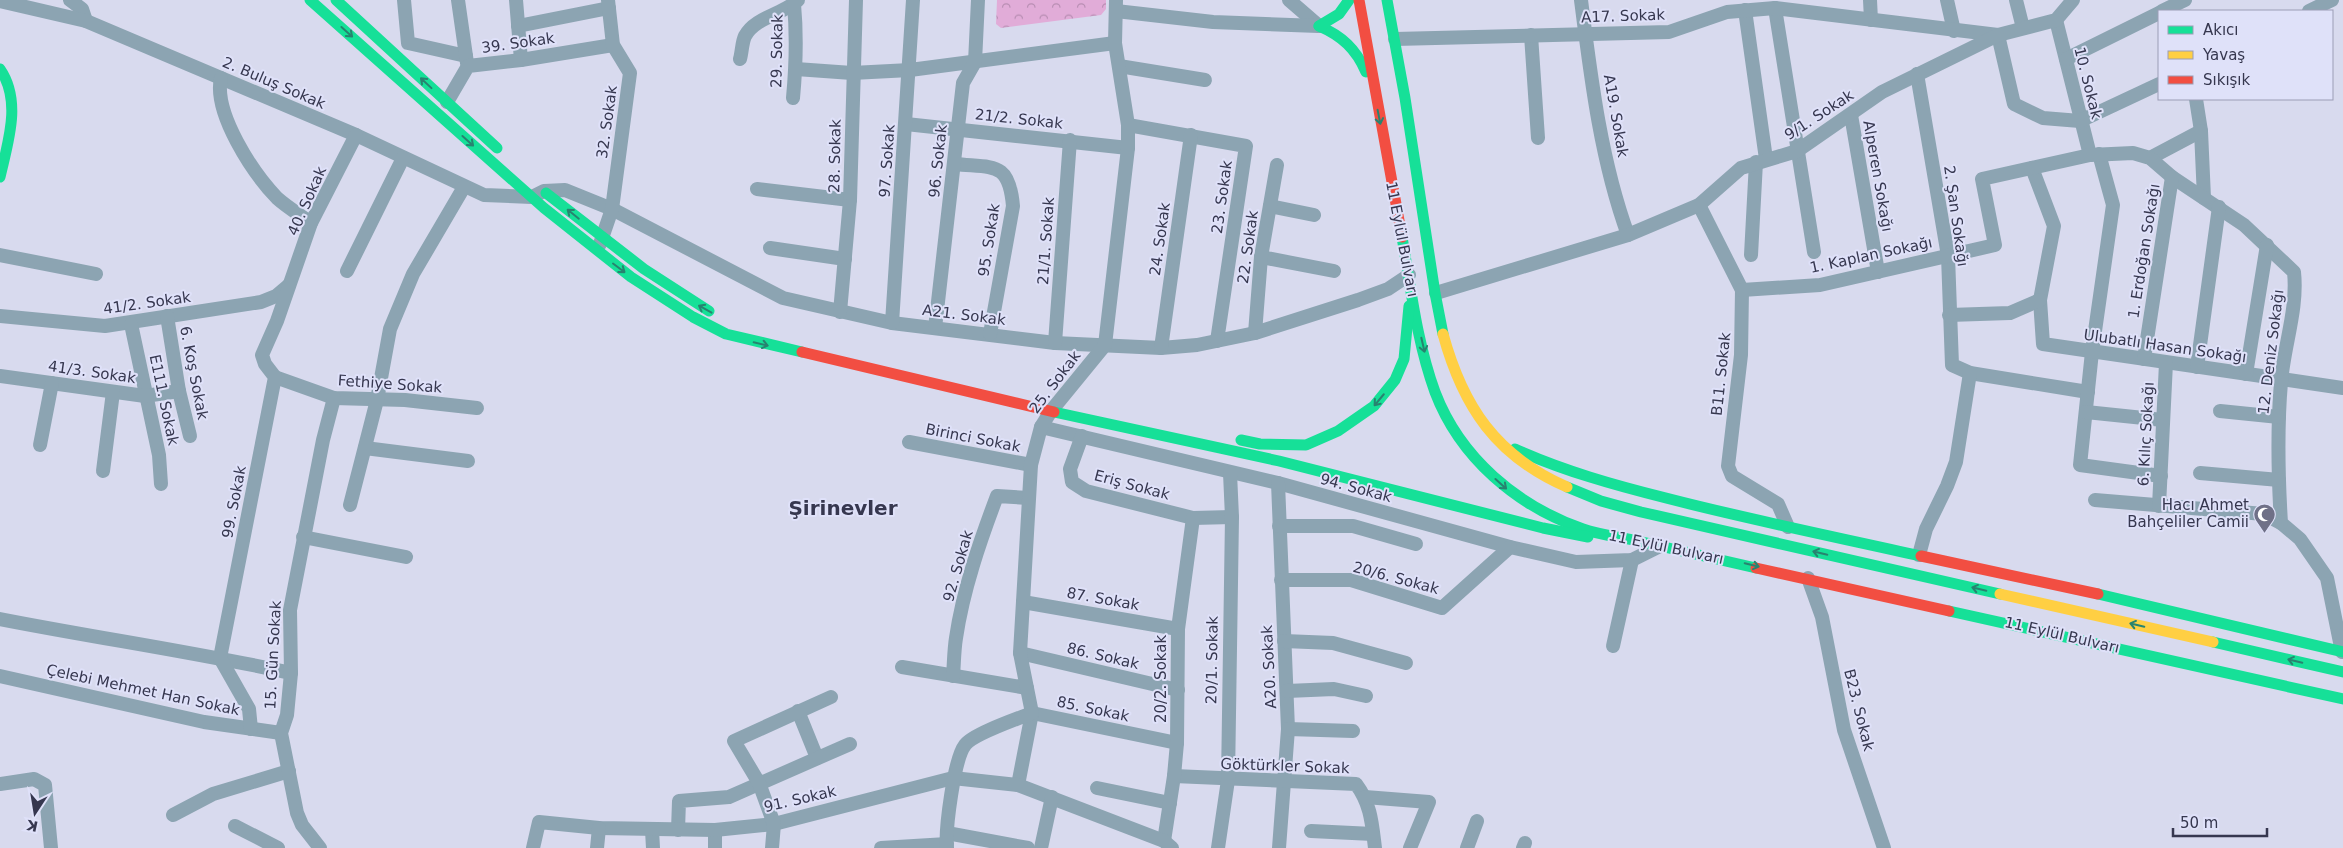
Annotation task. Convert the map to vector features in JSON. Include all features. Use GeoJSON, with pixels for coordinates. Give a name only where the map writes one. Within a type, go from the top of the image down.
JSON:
{"type":"FeatureCollection","features":[{"type":"Feature","properties":{"kind":"main road"},"geometry":{"type":"LineString","coordinates":[[310,0],[538,191],[644,269],[716,315]]}},
{"type":"Feature","properties":{"kind":"main road"},"geometry":{"type":"LineString","coordinates":[[336,0],[503,153]]}},
{"type":"Feature","properties":{"kind":"main road"},"geometry":{"type":"LineString","coordinates":[[1319,26],[1339,14],[1349,0]]}},
{"type":"Feature","properties":{"kind":"main road","name":"11 Eylül Bulvarı"},"geometry":{"type":"LineString","coordinates":[[1359,0],[1410,282],[1424,349],[1436,393],[1458,436],[1481,466],[1504,488],[1550,516],[1584,529],[2343,699]]}},
{"type":"Feature","properties":{"kind":"main road","name":"11 Eylül Bulvarı"},"geometry":{"type":"LineString","coordinates":[[1387,0],[1447,348],[1457,378],[1481,423],[1497,441],[1524,464],[1552,482],[1588,498],[1632,510],[2343,672]]}},
{"type":"Feature","properties":{"kind":"main road"},"geometry":{"type":"LineString","coordinates":[[1319,26],[1336,32],[1359,55],[1374,90]]}},
{"type":"Feature","properties":{"kind":"main road"},"geometry":{"type":"LineString","coordinates":[[0,69],[11,89],[6,103],[0,177]]}},
{"type":"Feature","properties":{"kind":"main road"},"geometry":{"type":"LineString","coordinates":[[538,191],[598,252],[636,281],[695,319],[726,334],[1058,402],[1279,461],[1543,528],[1582,536],[1624,539]]}},
{"type":"Feature","properties":{"kind":"main road"},"geometry":{"type":"LineString","coordinates":[[1231,438],[1260,444],[1306,445],[1338,431],[1374,406],[1395,380],[1404,359],[1410,282]]}},
{"type":"Feature","properties":{"kind":"main road"},"geometry":{"type":"LineString","coordinates":[[755,329],[811,342]]}},
{"type":"Feature","properties":{"kind":"main road"},"geometry":{"type":"LineString","coordinates":[[1497,441],[1550,465],[1589,478],[1788,527],[2072,588],[2342,652]]}},
{"type":"Feature","properties":{"kind":"street","name":"2. Buluş Sokak"},"geometry":{"type":"LineString","coordinates":[[0,0],[86,21],[356,135],[484,195],[538,191]]}},
{"type":"Feature","properties":{"kind":"street"},"geometry":{"type":"LineString","coordinates":[[70,0],[82,9],[86,21]]}},
{"type":"Feature","properties":{"kind":"street"},"geometry":{"type":"LineString","coordinates":[[404,0],[408,43],[467,61],[458,0]]}},
{"type":"Feature","properties":{"kind":"street"},"geometry":{"type":"LineString","coordinates":[[516,0],[521,60]]}},
{"type":"Feature","properties":{"kind":"street","name":"28. Sokak"},"geometry":{"type":"LineString","coordinates":[[840,312],[850,200],[852,73],[856,0]]}},
{"type":"Feature","properties":{"kind":"street","name":"97. Sokak"},"geometry":{"type":"LineString","coordinates":[[892,323],[914,0]]}},
{"type":"Feature","properties":{"kind":"street","name":"96. Sokak"},"geometry":{"type":"LineString","coordinates":[[935,328],[963,83],[975,62],[978,0]]}},
{"type":"Feature","properties":{"kind":"street"},"geometry":{"type":"LineString","coordinates":[[1290,0],[1319,26]]}},
{"type":"Feature","properties":{"kind":"street","name":"A19. Sokak"},"geometry":{"type":"LineString","coordinates":[[1581,0],[1585,33],[1616,201],[1628,235]]}},
{"type":"Feature","properties":{"kind":"street"},"geometry":{"type":"LineString","coordinates":[[1870,0],[1871,20]]}},
{"type":"Feature","properties":{"kind":"street"},"geometry":{"type":"LineString","coordinates":[[1947,0],[1954,31]]}},
{"type":"Feature","properties":{"kind":"street"},"geometry":{"type":"LineString","coordinates":[[2016,0],[2023,28]]}},
{"type":"Feature","properties":{"kind":"street"},"geometry":{"type":"LineString","coordinates":[[2056,20],[2073,0]]}},
{"type":"Feature","properties":{"kind":"street"},"geometry":{"type":"LineString","coordinates":[[2165,10],[2185,0]]}},
{"type":"Feature","properties":{"kind":"street"},"geometry":{"type":"LineString","coordinates":[[2311,10],[2332,0]]}},
{"type":"Feature","properties":{"kind":"street"},"geometry":{"type":"LineString","coordinates":[[740,59],[746,35],[755,25],[796,2]]}},
{"type":"Feature","properties":{"kind":"street","name":"29. Sokak"},"geometry":{"type":"LineString","coordinates":[[793,98],[796,69],[796,2]]}},
{"type":"Feature","properties":{"kind":"street"},"geometry":{"type":"LineString","coordinates":[[518,26],[608,4]]}},
{"type":"Feature","properties":{"kind":"street","name":"32. Sokak"},"geometry":{"type":"LineString","coordinates":[[598,252],[612,209],[630,73],[613,45],[608,4]]}},
{"type":"Feature","properties":{"kind":"street"},"geometry":{"type":"LineString","coordinates":[[1105,345],[1128,148],[1128,125],[1115,42],[1116,5],[1213,22],[1319,26]]}},
{"type":"Feature","properties":{"kind":"street","name":"A17. Sokak"},"geometry":{"type":"LineString","coordinates":[[1395,39],[1669,32],[1727,12],[1803,6],[1871,20],[1998,35]]}},
{"type":"Feature","properties":{"kind":"street"},"geometry":{"type":"LineString","coordinates":[[1775,8],[1814,252]]}},
{"type":"Feature","properties":{"kind":"street"},"geometry":{"type":"LineString","coordinates":[[1745,10],[1761,161],[1751,255]]}},
{"type":"Feature","properties":{"kind":"street"},"geometry":{"type":"LineString","coordinates":[[2066,59],[2158,13]]}},
{"type":"Feature","properties":{"kind":"street","name":"9/1. Sokak"},"geometry":{"type":"LineString","coordinates":[[1436,293],[1628,235],[1699,205],[1741,168],[1797,151],[1882,92],[1998,35],[2056,20]]}},
{"type":"Feature","properties":{"kind":"street","name":"10. Sokak"},"geometry":{"type":"LineString","coordinates":[[2056,20],[2080,121],[2095,154],[2113,205],[2092,352],[2080,465],[2161,476]]}},
{"type":"Feature","properties":{"kind":"street"},"geometry":{"type":"LineString","coordinates":[[1531,35],[1538,138]]}},
{"type":"Feature","properties":{"kind":"street"},"geometry":{"type":"LineString","coordinates":[[1998,35],[2014,104],[2043,118],[2080,121],[2158,84]]}},
{"type":"Feature","properties":{"kind":"street"},"geometry":{"type":"LineString","coordinates":[[796,69],[852,73],[910,70],[1115,42]]}},
{"type":"Feature","properties":{"kind":"street","name":"39. Sokak"},"geometry":{"type":"LineString","coordinates":[[447,102],[467,61],[521,60],[613,45]]}},
{"type":"Feature","properties":{"kind":"street"},"geometry":{"type":"LineString","coordinates":[[1119,66],[1205,80]]}},
{"type":"Feature","properties":{"kind":"street","name":"2. Şan Sokağı"},"geometry":{"type":"LineString","coordinates":[[1917,74],[1948,256],[1952,364],[1970,373]]}},
{"type":"Feature","properties":{"kind":"street"},"geometry":{"type":"LineString","coordinates":[[222,78],[219,89],[224,116],[257,173],[278,199],[311,223]]}},
{"type":"Feature","properties":{"kind":"street"},"geometry":{"type":"LineString","coordinates":[[2196,100],[2201,131],[2204,198]]}},
{"type":"Feature","properties":{"kind":"street","name":"Alperen Sokağı"},"geometry":{"type":"LineString","coordinates":[[1851,115],[1878,272]]}},
{"type":"Feature","properties":{"kind":"street","name":"21/2. Sokak"},"geometry":{"type":"LineString","coordinates":[[906,124],[1070,140],[1128,148]]}},
{"type":"Feature","properties":{"kind":"street","name":"23. Sokak"},"geometry":{"type":"LineString","coordinates":[[1128,125],[1246,146],[1217,341]]}},
{"type":"Feature","properties":{"kind":"street"},"geometry":{"type":"LineString","coordinates":[[2150,158],[2201,131]]}},
{"type":"Feature","properties":{"kind":"street","name":"40. Sokak"},"geometry":{"type":"LineString","coordinates":[[292,282],[311,223],[356,135]]}},
{"type":"Feature","properties":{"kind":"street","name":"24. Sokak"},"geometry":{"type":"LineString","coordinates":[[1161,348],[1191,135]]}},
{"type":"Feature","properties":{"kind":"street","name":"21/1. Sokak"},"geometry":{"type":"LineString","coordinates":[[1055,343],[1070,140]]}},
{"type":"Feature","properties":{"kind":"street","name":"12. Deniz Sokağı"},"geometry":{"type":"LineString","coordinates":[[1996,245],[1982,179],[2095,154],[2133,153],[2150,158],[2172,177],[2219,207],[2267,245],[2294,272],[2296,293],[2282,380],[2279,417],[2277,450],[2281,523]]}},
{"type":"Feature","properties":{"kind":"street"},"geometry":{"type":"LineString","coordinates":[[347,271],[403,158]]}},
{"type":"Feature","properties":{"kind":"street","name":"95. Sokak"},"geometry":{"type":"LineString","coordinates":[[955,164],[999,169],[1006,176],[1011,187],[1013,206],[990,334]]}},
{"type":"Feature","properties":{"kind":"street","name":"22. Sokak"},"geometry":{"type":"LineString","coordinates":[[1256,333],[1261,257],[1277,165]]}},
{"type":"Feature","properties":{"kind":"street"},"geometry":{"type":"LineString","coordinates":[[1950,315],[2010,313],[2040,300],[2054,226],[2032,168]]}},
{"type":"Feature","properties":{"kind":"street","name":"1. Erdoğan Sokağı"},"geometry":{"type":"LineString","coordinates":[[2144,359],[2172,177]]}},
{"type":"Feature","properties":{"kind":"street"},"geometry":{"type":"LineString","coordinates":[[350,505],[377,400],[390,329],[413,274],[464,187]]}},
{"type":"Feature","properties":{"kind":"street"},"geometry":{"type":"LineString","coordinates":[[757,189],[850,200]]}},
{"type":"Feature","properties":{"kind":"street","name":"A21. Sokak"},"geometry":{"type":"LineString","coordinates":[[538,191],[566,190],[612,209],[783,298],[892,323],[1055,343],[1161,348],[1217,341],[1256,333],[1410,282]]}},
{"type":"Feature","properties":{"kind":"street","name":"B11. Sokak"},"geometry":{"type":"LineString","coordinates":[[1699,205],[1742,290],[1741,356],[1728,466],[1732,476],[1778,504],[1788,527]]}},
{"type":"Feature","properties":{"kind":"street"},"geometry":{"type":"LineString","coordinates":[[1270,206],[1314,215]]}},
{"type":"Feature","properties":{"kind":"street"},"geometry":{"type":"LineString","coordinates":[[2197,367],[2219,207]]}},
{"type":"Feature","properties":{"kind":"street","name":"1. Kaplan Sokağı"},"geometry":{"type":"LineString","coordinates":[[1742,290],[1820,285],[1996,245]]}},
{"type":"Feature","properties":{"kind":"street"},"geometry":{"type":"LineString","coordinates":[[2246,374],[2267,245]]}},
{"type":"Feature","properties":{"kind":"street"},"geometry":{"type":"LineString","coordinates":[[770,248],[845,260]]}},
{"type":"Feature","properties":{"kind":"street"},"geometry":{"type":"LineString","coordinates":[[0,256],[96,274]]}},
{"type":"Feature","properties":{"kind":"street"},"geometry":{"type":"LineString","coordinates":[[1261,257],[1334,270]]}},
{"type":"Feature","properties":{"kind":"street"},"geometry":{"type":"LineString","coordinates":[[275,377],[265,364],[262,355],[292,282]]}},
{"type":"Feature","properties":{"kind":"street","name":"41/2. Sokak"},"geometry":{"type":"LineString","coordinates":[[0,316],[104,326],[131,324],[167,316],[261,302],[276,296],[292,282]]}},
{"type":"Feature","properties":{"kind":"street","name":"Ulubatlı Hasan Sokağı"},"geometry":{"type":"LineString","coordinates":[[2040,300],[2043,344],[2343,388]]}},
{"type":"Feature","properties":{"kind":"street","name":"6. Koş Sokak"},"geometry":{"type":"LineString","coordinates":[[167,316],[179,391],[190,436]]}},
{"type":"Feature","properties":{"kind":"street","name":"E111. Sokak"},"geometry":{"type":"LineString","coordinates":[[131,324],[159,455],[160,484]]}},
{"type":"Feature","properties":{"kind":"street","name":"25. Sokak"},"geometry":{"type":"LineString","coordinates":[[1018,785],[1032,713],[1020,653],[1031,466],[1041,427],[1058,402],[1105,345]]}},
{"type":"Feature","properties":{"kind":"street","name":"6. Kılıç Sokağı"},"geometry":{"type":"LineString","coordinates":[[2159,506],[2166,363]]}},
{"type":"Feature","properties":{"kind":"street"},"geometry":{"type":"LineString","coordinates":[[1919,555],[1926,529],[1947,486],[1956,462],[1970,373],[2088,392]]}},
{"type":"Feature","properties":{"kind":"street","name":"41/3. Sokak"},"geometry":{"type":"LineString","coordinates":[[0,376],[145,396],[179,391]]}},
{"type":"Feature","properties":{"kind":"street","name":"Fethiye Sokak"},"geometry":{"type":"LineString","coordinates":[[275,377],[334,398],[405,400],[476,408]]}},
{"type":"Feature","properties":{"kind":"street","name":"99. Sokak"},"geometry":{"type":"LineString","coordinates":[[220,658],[275,377]]}},
{"type":"Feature","properties":{"kind":"street"},"geometry":{"type":"LineString","coordinates":[[40,445],[52,383]]}},
{"type":"Feature","properties":{"kind":"street"},"geometry":{"type":"LineString","coordinates":[[102,472],[113,392]]}},
{"type":"Feature","properties":{"kind":"street","name":"15. Gün Sokak"},"geometry":{"type":"LineString","coordinates":[[320,848],[302,825],[297,813],[281,733],[287,715],[291,673],[290,610],[323,440],[334,398]]}},
{"type":"Feature","properties":{"kind":"street"},"geometry":{"type":"LineString","coordinates":[[2220,411],[2279,417]]}},
{"type":"Feature","properties":{"kind":"street"},"geometry":{"type":"LineString","coordinates":[[2086,412],[2163,420]]}},
{"type":"Feature","properties":{"kind":"street","name":"94. Sokak"},"geometry":{"type":"LineString","coordinates":[[1041,427],[1278,484],[1510,547],[1576,562],[1632,560],[1660,546]]}},
{"type":"Feature","properties":{"kind":"street","name":"Eriş Sokak"},"geometry":{"type":"LineString","coordinates":[[1082,436],[1070,469],[1072,482],[1086,491],[1193,518],[1232,517]]}},
{"type":"Feature","properties":{"kind":"street","name":"Birinci Sokak"},"geometry":{"type":"LineString","coordinates":[[909,442],[1031,466]]}},
{"type":"Feature","properties":{"kind":"street"},"geometry":{"type":"LineString","coordinates":[[365,448],[468,461]]}},
{"type":"Feature","properties":{"kind":"street","name":"20/1. Sokak"},"geometry":{"type":"LineString","coordinates":[[1218,848],[1228,780],[1232,517],[1230,473]]}},
{"type":"Feature","properties":{"kind":"street"},"geometry":{"type":"LineString","coordinates":[[2200,473],[2279,480]]}},
{"type":"Feature","properties":{"kind":"street","name":"A20. Sokak"},"geometry":{"type":"LineString","coordinates":[[1278,484],[1288,729],[1279,848]]}},
{"type":"Feature","properties":{"kind":"street","name":"92. Sokak"},"geometry":{"type":"LineString","coordinates":[[953,676],[956,638],[964,601],[997,496],[1028,498]]}},
{"type":"Feature","properties":{"kind":"street"},"geometry":{"type":"LineString","coordinates":[[2095,500],[2264,514],[2281,523],[2300,539],[2327,578],[2342,652]]}},
{"type":"Feature","properties":{"kind":"street","name":"20/2. Sokak"},"geometry":{"type":"LineString","coordinates":[[1168,844],[1170,804],[1177,743],[1178,629],[1193,518]]}},
{"type":"Feature","properties":{"kind":"street"},"geometry":{"type":"LineString","coordinates":[[1279,526],[1353,526],[1416,544]]}},
{"type":"Feature","properties":{"kind":"street"},"geometry":{"type":"LineString","coordinates":[[303,537],[406,557]]}},
{"type":"Feature","properties":{"kind":"street","name":"20/6. Sokak"},"geometry":{"type":"LineString","coordinates":[[1281,580],[1351,580],[1442,608],[1510,547]]}},
{"type":"Feature","properties":{"kind":"street"},"geometry":{"type":"LineString","coordinates":[[1613,646],[1632,560]]}},
{"type":"Feature","properties":{"kind":"street","name":"B23. Sokak"},"geometry":{"type":"LineString","coordinates":[[1808,578],[1822,617],[1844,730],[1884,848]]}},
{"type":"Feature","properties":{"kind":"street","name":"87. Sokak"},"geometry":{"type":"LineString","coordinates":[[1023,602],[1178,629]]}},
{"type":"Feature","properties":{"kind":"street"},"geometry":{"type":"LineString","coordinates":[[0,619],[123,643],[220,658],[291,673]]}},
{"type":"Feature","properties":{"kind":"street"},"geometry":{"type":"LineString","coordinates":[[1284,641],[1333,643],[1406,663]]}},
{"type":"Feature","properties":{"kind":"street","name":"86. Sokak"},"geometry":{"type":"LineString","coordinates":[[1020,653],[1178,690]]}},
{"type":"Feature","properties":{"kind":"street"},"geometry":{"type":"LineString","coordinates":[[220,658],[249,709],[251,729]]}},
{"type":"Feature","properties":{"kind":"street"},"geometry":{"type":"LineString","coordinates":[[902,667],[1027,688]]}},
{"type":"Feature","properties":{"kind":"street","name":"Çelebi Mehmet Han Sokak"},"geometry":{"type":"LineString","coordinates":[[0,676],[204,722],[281,733]]}},
{"type":"Feature","properties":{"kind":"street"},"geometry":{"type":"LineString","coordinates":[[1287,692],[1334,689],[1366,696]]}},
{"type":"Feature","properties":{"kind":"street"},"geometry":{"type":"LineString","coordinates":[[772,848],[774,824],[759,783],[734,741],[831,698]]}},
{"type":"Feature","properties":{"kind":"street"},"geometry":{"type":"LineString","coordinates":[[798,712],[817,758]]}},
{"type":"Feature","properties":{"kind":"street"},"geometry":{"type":"LineString","coordinates":[[947,842],[953,778],[965,745],[990,729],[1032,713]]}},
{"type":"Feature","properties":{"kind":"street","name":"85. Sokak"},"geometry":{"type":"LineString","coordinates":[[1032,713],[1177,743]]}},
{"type":"Feature","properties":{"kind":"street"},"geometry":{"type":"LineString","coordinates":[[1288,729],[1353,731]]}},
{"type":"Feature","properties":{"kind":"street"},"geometry":{"type":"LineString","coordinates":[[678,830],[679,801],[729,797],[850,744]]}},
{"type":"Feature","properties":{"kind":"street"},"geometry":{"type":"LineString","coordinates":[[173,815],[213,794],[289,771]]}},
{"type":"Feature","properties":{"kind":"street","name":"Göktürkler Sokak"},"geometry":{"type":"LineString","coordinates":[[1174,776],[1228,780],[1284,780],[1356,784],[1366,797]]}},
{"type":"Feature","properties":{"kind":"street"},"geometry":{"type":"LineString","coordinates":[[0,784],[34,778],[45,784],[50,848]]}},
{"type":"Feature","properties":{"kind":"street"},"geometry":{"type":"LineString","coordinates":[[953,778],[1018,785],[1168,844]]}},
{"type":"Feature","properties":{"kind":"street","name":"91. Sokak"},"geometry":{"type":"LineString","coordinates":[[533,848],[538,822],[600,828],[652,830],[715,830],[774,824],[953,778]]}},
{"type":"Feature","properties":{"kind":"street"},"geometry":{"type":"LineString","coordinates":[[1097,788],[1170,804]]}},
{"type":"Feature","properties":{"kind":"street"},"geometry":{"type":"LineString","coordinates":[[1042,848],[1052,797]]}},
{"type":"Feature","properties":{"kind":"street"},"geometry":{"type":"LineString","coordinates":[[1311,831],[1374,841],[1371,812],[1366,797],[1429,802],[1410,848]]}},
{"type":"Feature","properties":{"kind":"street"},"geometry":{"type":"LineString","coordinates":[[1467,848],[1477,821]]}},
{"type":"Feature","properties":{"kind":"street"},"geometry":{"type":"LineString","coordinates":[[235,826],[278,848]]}},
{"type":"Feature","properties":{"kind":"street"},"geometry":{"type":"LineString","coordinates":[[597,848],[600,828]]}},
{"type":"Feature","properties":{"kind":"street"},"geometry":{"type":"LineString","coordinates":[[652,830],[653,848]]}},
{"type":"Feature","properties":{"kind":"street"},"geometry":{"type":"LineString","coordinates":[[715,830],[715,848]]}},
{"type":"Feature","properties":{"kind":"street"},"geometry":{"type":"LineString","coordinates":[[881,848],[947,842],[1028,848]]}},
{"type":"Feature","properties":{"kind":"green space"},"geometry":{"type":"Polygon","coordinates":[[[997,0],[1106,0],[1106,9],[1101,15],[1001,28],[996,24],[997,0]]]}},
{"type":"Feature","properties":{"kind":"traffic: fast"},"geometry":{"type":"LineString","coordinates":[[310,0],[544,208],[631,277],[693,317],[726,334],[802,352]]}},
{"type":"Feature","properties":{"kind":"traffic: fast"},"geometry":{"type":"LineString","coordinates":[[336,0],[497,148]]}},
{"type":"Feature","properties":{"kind":"traffic: fast"},"geometry":{"type":"LineString","coordinates":[[1319,26],[1339,14],[1349,0]]}},
{"type":"Feature","properties":{"kind":"traffic: fast"},"geometry":{"type":"LineString","coordinates":[[1387,0],[1405,98],[1443,334]]}},
{"type":"Feature","properties":{"kind":"traffic: fast"},"geometry":{"type":"LineString","coordinates":[[1319,26],[1335,34],[1347,44],[1358,57],[1366,72]]}},
{"type":"Feature","properties":{"kind":"traffic: fast"},"geometry":{"type":"LineString","coordinates":[[0,69],[7,81],[12,108],[9,136],[0,177]]}},
{"type":"Feature","properties":{"kind":"traffic: fast"},"geometry":{"type":"LineString","coordinates":[[546,193],[644,269],[709,311]]}},
{"type":"Feature","properties":{"kind":"traffic: fast"},"geometry":{"type":"LineString","coordinates":[[1402,237],[1419,335],[1435,392],[1459,438],[1494,477],[1536,507],[1583,529],[1756,568]]}},
{"type":"Feature","properties":{"kind":"traffic: fast"},"geometry":{"type":"LineString","coordinates":[[1241,440],[1260,444],[1306,445],[1338,431],[1374,406],[1395,380],[1404,359],[1409,306]]}},
{"type":"Feature","properties":{"kind":"traffic: fast"},"geometry":{"type":"LineString","coordinates":[[1054,412],[1279,461],[1543,528],[1588,537]]}},
{"type":"Feature","properties":{"kind":"traffic: fast"},"geometry":{"type":"LineString","coordinates":[[1515,449],[1608,483],[1762,521],[1921,556]]}},
{"type":"Feature","properties":{"kind":"traffic: fast"},"geometry":{"type":"LineString","coordinates":[[1567,487],[1601,501],[1641,512],[2000,594]]}},
{"type":"Feature","properties":{"kind":"traffic: fast"},"geometry":{"type":"LineString","coordinates":[[2098,594],[2343,652]]}},
{"type":"Feature","properties":{"kind":"traffic: fast"},"geometry":{"type":"LineString","coordinates":[[1949,611],[2343,699]]}},
{"type":"Feature","properties":{"kind":"traffic: fast"},"geometry":{"type":"LineString","coordinates":[[2213,642],[2343,672]]}},
{"type":"Feature","properties":{"kind":"traffic: slow"},"geometry":{"type":"LineString","coordinates":[[1443,334],[1461,384],[1472,406],[1486,426],[1520,460],[1542,475],[1567,487]]}},
{"type":"Feature","properties":{"kind":"traffic: slow"},"geometry":{"type":"LineString","coordinates":[[2000,594],[2213,642]]}},
{"type":"Feature","properties":{"kind":"traffic: jam"},"geometry":{"type":"LineString","coordinates":[[1359,0],[1402,237]]}},
{"type":"Feature","properties":{"kind":"traffic: jam"},"geometry":{"type":"LineString","coordinates":[[802,352],[1054,412]]}},
{"type":"Feature","properties":{"kind":"traffic: jam"},"geometry":{"type":"LineString","coordinates":[[1921,556],[2098,594]]}},
{"type":"Feature","properties":{"kind":"traffic: jam"},"geometry":{"type":"LineString","coordinates":[[1756,568],[1949,611]]}},
{"type":"Feature","properties":{"kind":"place","name":"Hacı Ahmet Bahçeliler Camii"},"geometry":{"type":"Point","coordinates":[2265,533]}},
{"type":"Feature","properties":{"kind":"district","name":"Şirinevler"},"geometry":{"type":"Point","coordinates":[843,508]}}]}
